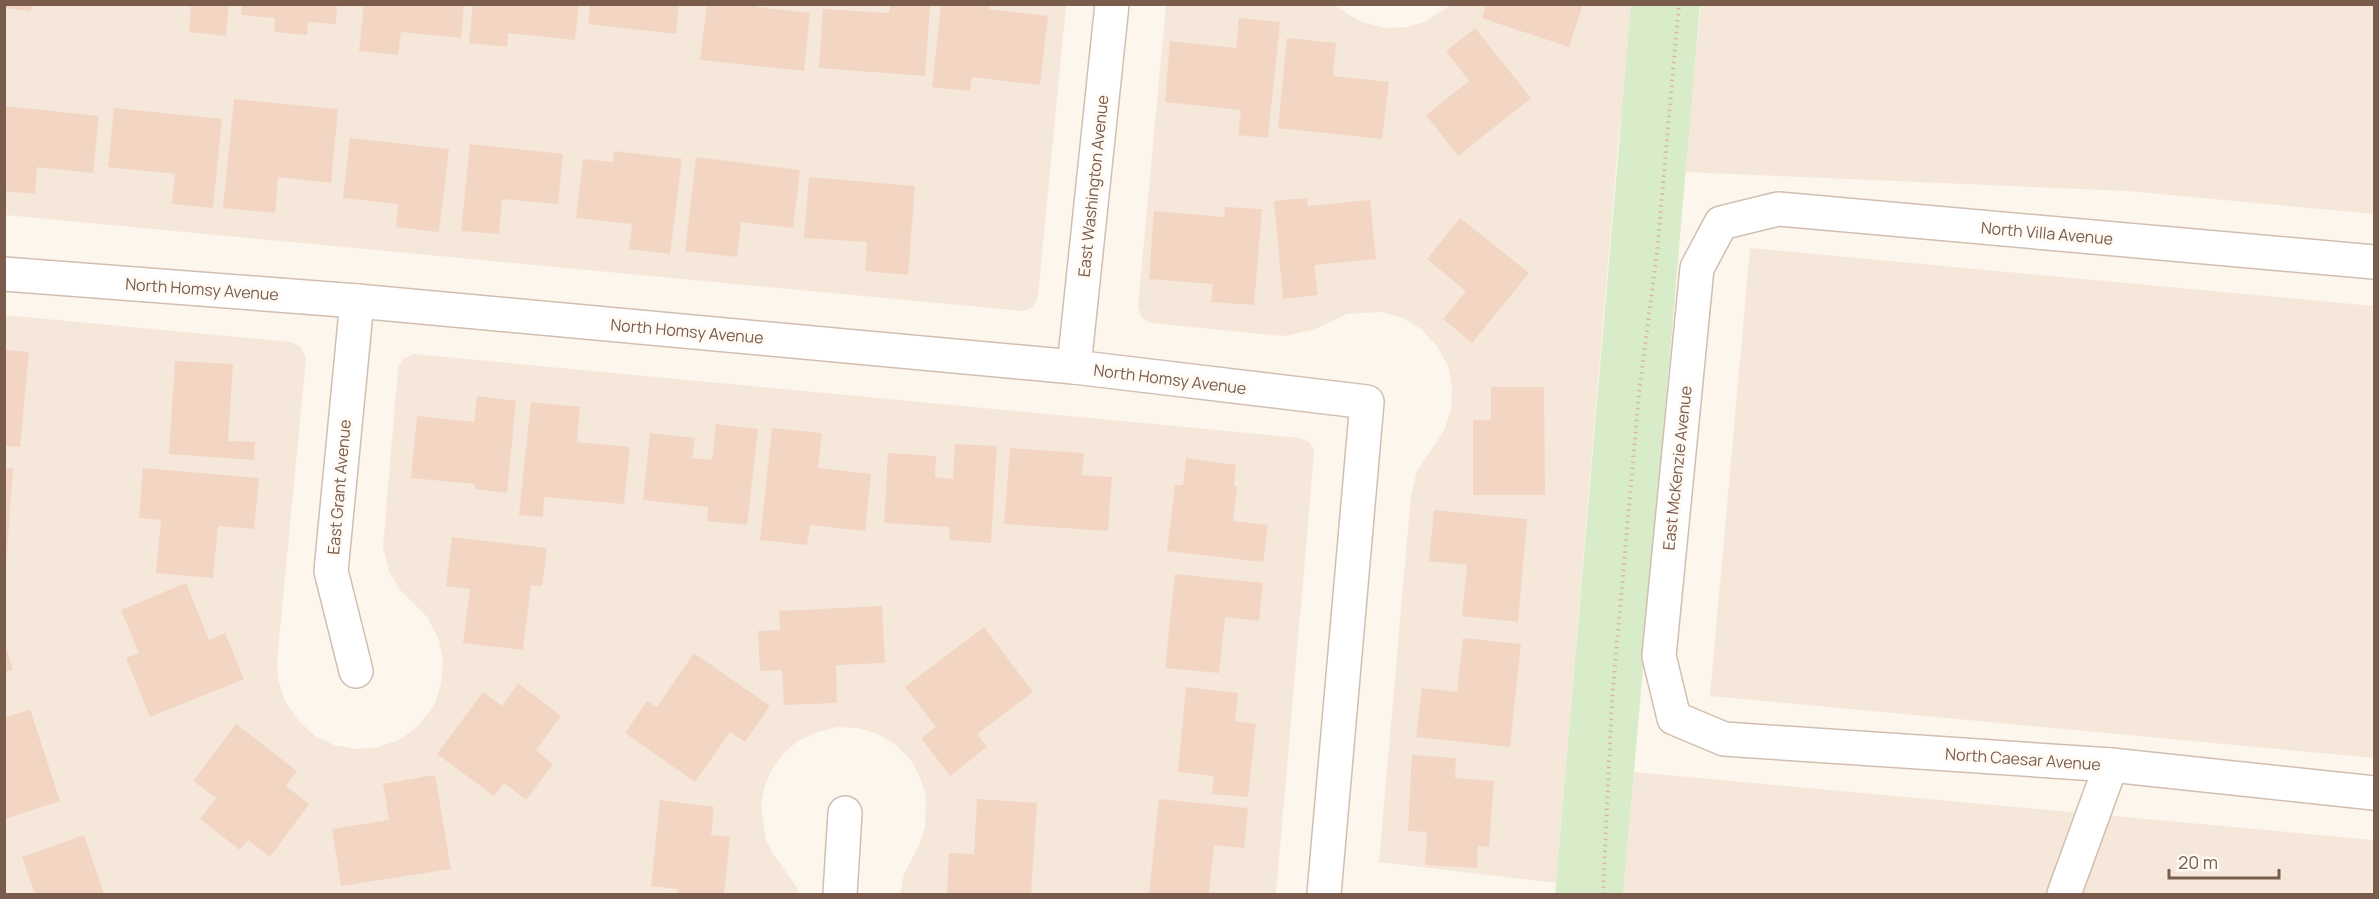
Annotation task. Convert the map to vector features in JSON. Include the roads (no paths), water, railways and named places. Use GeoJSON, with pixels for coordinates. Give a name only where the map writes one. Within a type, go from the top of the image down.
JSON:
{"type":"FeatureCollection","features":[{"type":"Feature","properties":{"kind":"street","name":"East Washington Avenue"},"geometry":{"type":"LineString","coordinates":[[1074,367],[1112,4]]}},
{"type":"Feature","properties":{"kind":"street","name":"North Villa Avenue"},"geometry":{"type":"LineString","coordinates":[[1721,223],[1778,208],[2374,262]]}},
{"type":"Feature","properties":{"kind":"street","name":"East McKenzie Avenue"},"geometry":{"type":"LineString","coordinates":[[1674,718],[1659,656],[1697,268],[1721,223]]}},
{"type":"Feature","properties":{"kind":"street","name":"North Homsy Avenue"},"geometry":{"type":"LineString","coordinates":[[4,274],[357,301],[1074,367],[1367,402],[1324,894]]}},
{"type":"Feature","properties":{"kind":"street","name":"East Grant Avenue"},"geometry":{"type":"LineString","coordinates":[[356,671],[332,571],[357,301]]}},
{"type":"Feature","properties":{"kind":"street","name":"North Caesar Avenue"},"geometry":{"type":"LineString","coordinates":[[1674,718],[1724,739],[2111,765],[2374,793]]}},
{"type":"Feature","properties":{"kind":"street"},"geometry":{"type":"LineString","coordinates":[[2064,894],[2111,765]]}},
{"type":"Feature","properties":{"kind":"street"},"geometry":{"type":"LineString","coordinates":[[840,894],[845,813]]}}]}
